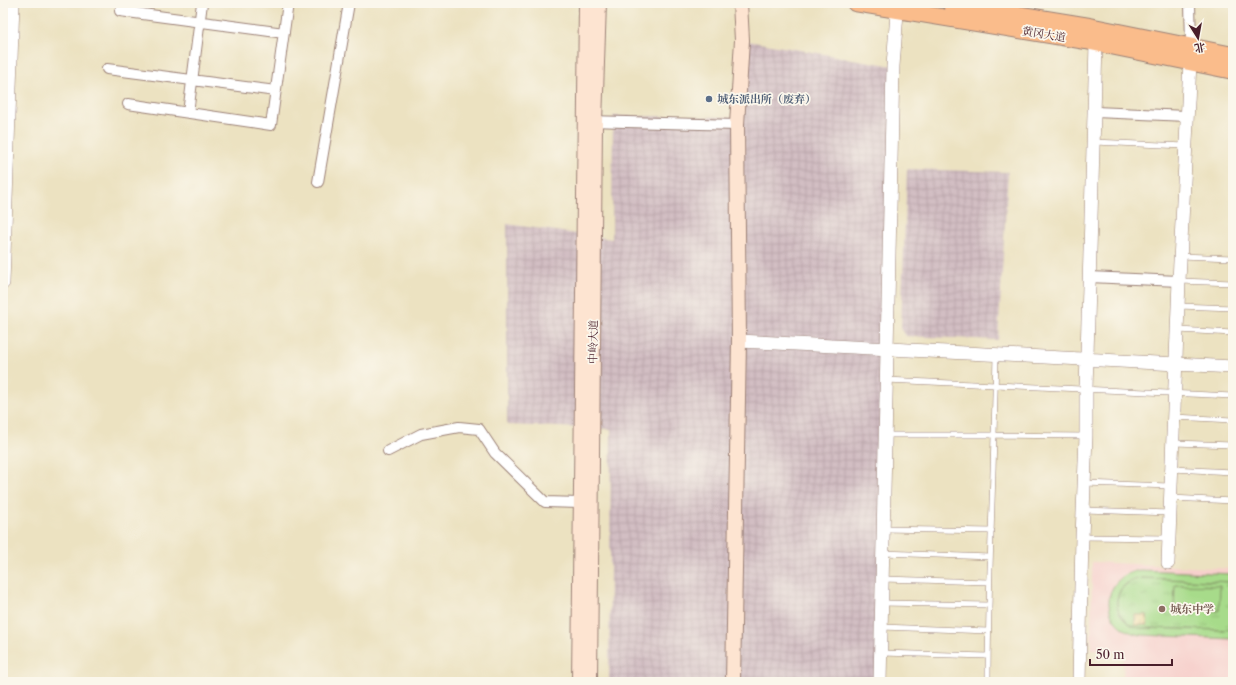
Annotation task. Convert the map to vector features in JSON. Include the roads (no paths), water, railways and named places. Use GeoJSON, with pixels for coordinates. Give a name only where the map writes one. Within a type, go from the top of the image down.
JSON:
{"type":"FeatureCollection","features":[{"type":"Feature","properties":{"kind":"main road","name":"中岭大道"},"geometry":{"type":"LineString","coordinates":[[586,3],[590,121],[590,682]]}},
{"type":"Feature","properties":{"kind":"main road","name":"中岭大道"},"geometry":{"type":"LineString","coordinates":[[579,682],[580,503],[590,121],[599,3]]}},
{"type":"Feature","properties":{"kind":"main road"},"geometry":{"type":"LineString","coordinates":[[733,682],[739,341],[737,125],[742,40],[740,3]]}},
{"type":"Feature","properties":{"kind":"main road","name":"黄冈大道"},"geometry":{"type":"LineString","coordinates":[[855,3],[1086,41],[1233,71]]}},
{"type":"Feature","properties":{"kind":"main road","name":"黄冈大道"},"geometry":{"type":"LineString","coordinates":[[950,3],[1089,26],[1233,55]]}},
{"type":"Feature","properties":{"kind":"street"},"geometry":{"type":"LineString","coordinates":[[3,283],[14,3]]}},
{"type":"Feature","properties":{"kind":"street"},"geometry":{"type":"LineString","coordinates":[[188,113],[202,3]]}},
{"type":"Feature","properties":{"kind":"street"},"geometry":{"type":"LineString","coordinates":[[128,104],[271,125],[284,34],[286,3]]}},
{"type":"Feature","properties":{"kind":"street"},"geometry":{"type":"LineString","coordinates":[[318,182],[349,3]]}},
{"type":"Feature","properties":{"kind":"street"},"geometry":{"type":"LineString","coordinates":[[1190,3],[1190,44]]}},
{"type":"Feature","properties":{"kind":"street"},"geometry":{"type":"LineString","coordinates":[[120,11],[284,34]]}},
{"type":"Feature","properties":{"kind":"street"},"geometry":{"type":"LineString","coordinates":[[880,682],[882,529],[893,66],[897,12]]}},
{"type":"Feature","properties":{"kind":"street"},"geometry":{"type":"LineString","coordinates":[[1079,682],[1096,45],[1099,28]]}},
{"type":"Feature","properties":{"kind":"street"},"geometry":{"type":"LineString","coordinates":[[1168,562],[1180,256],[1190,63]]}},
{"type":"Feature","properties":{"kind":"street"},"geometry":{"type":"LineString","coordinates":[[107,69],[276,91]]}},
{"type":"Feature","properties":{"kind":"street"},"geometry":{"type":"LineString","coordinates":[[1095,112],[1187,116]]}},
{"type":"Feature","properties":{"kind":"street"},"geometry":{"type":"LineString","coordinates":[[590,121],[737,125]]}},
{"type":"Feature","properties":{"kind":"street"},"geometry":{"type":"LineString","coordinates":[[1089,277],[1179,281]]}},
{"type":"Feature","properties":{"kind":"street"},"geometry":{"type":"LineString","coordinates":[[739,341],[1233,367]]}},
{"type":"Feature","properties":{"kind":"street"},"geometry":{"type":"LineString","coordinates":[[388,451],[421,434],[459,426],[479,429],[495,453],[545,502],[580,503]]}},
{"type":"Feature","properties":{"kind":"lane"},"geometry":{"type":"LineString","coordinates":[[1094,142],[1186,146]]}},
{"type":"Feature","properties":{"kind":"lane"},"geometry":{"type":"LineString","coordinates":[[1180,256],[1233,258]]}},
{"type":"Feature","properties":{"kind":"lane"},"geometry":{"type":"LineString","coordinates":[[1179,281],[1233,283]]}},
{"type":"Feature","properties":{"kind":"lane"},"geometry":{"type":"LineString","coordinates":[[1178,306],[1233,308]]}},
{"type":"Feature","properties":{"kind":"lane"},"geometry":{"type":"LineString","coordinates":[[1177,330],[1233,333]]}},
{"type":"Feature","properties":{"kind":"lane"},"geometry":{"type":"LineString","coordinates":[[988,682],[989,582],[992,531],[996,355]]}},
{"type":"Feature","properties":{"kind":"lane"},"geometry":{"type":"LineString","coordinates":[[886,380],[1233,396]]}},
{"type":"Feature","properties":{"kind":"lane"},"geometry":{"type":"LineString","coordinates":[[1174,417],[1233,420]]}},
{"type":"Feature","properties":{"kind":"lane"},"geometry":{"type":"LineString","coordinates":[[885,435],[1086,436]]}},
{"type":"Feature","properties":{"kind":"lane"},"geometry":{"type":"LineString","coordinates":[[1173,444],[1233,445]]}},
{"type":"Feature","properties":{"kind":"lane"},"geometry":{"type":"LineString","coordinates":[[1172,469],[1233,472]]}},
{"type":"Feature","properties":{"kind":"lane"},"geometry":{"type":"LineString","coordinates":[[1084,482],[1233,501]]}},
{"type":"Feature","properties":{"kind":"lane"},"geometry":{"type":"LineString","coordinates":[[1083,510],[1170,513]]}},
{"type":"Feature","properties":{"kind":"lane"},"geometry":{"type":"LineString","coordinates":[[882,529],[992,531]]}},
{"type":"Feature","properties":{"kind":"lane"},"geometry":{"type":"LineString","coordinates":[[1082,536],[1170,538]]}},
{"type":"Feature","properties":{"kind":"lane"},"geometry":{"type":"LineString","coordinates":[[882,553],[990,557]]}},
{"type":"Feature","properties":{"kind":"lane"},"geometry":{"type":"LineString","coordinates":[[882,579],[989,582]]}},
{"type":"Feature","properties":{"kind":"lane"},"geometry":{"type":"LineString","coordinates":[[881,603],[989,605]]}},
{"type":"Feature","properties":{"kind":"lane"},"geometry":{"type":"LineString","coordinates":[[881,627],[988,631]]}},
{"type":"Feature","properties":{"kind":"lane"},"geometry":{"type":"LineString","coordinates":[[880,653],[988,656]]}},
{"type":"Feature","properties":{"kind":"place","name":"城东派出所（废弃）"},"geometry":{"type":"Point","coordinates":[709,99]}},
{"type":"Feature","properties":{"kind":"place","name":"城东中学"},"geometry":{"type":"Point","coordinates":[1162,609]}}]}
